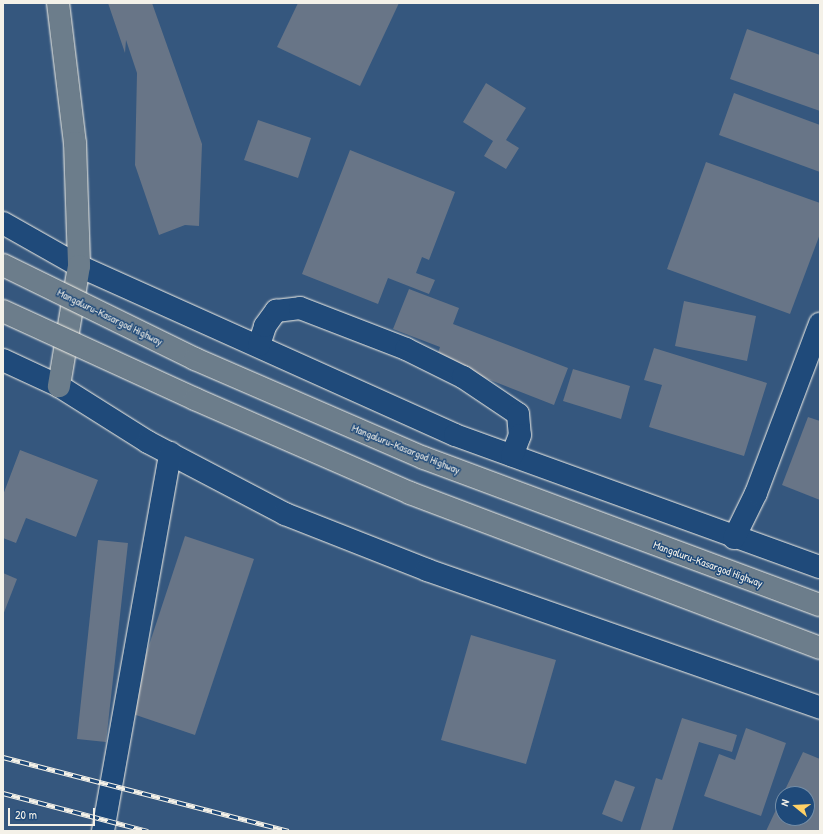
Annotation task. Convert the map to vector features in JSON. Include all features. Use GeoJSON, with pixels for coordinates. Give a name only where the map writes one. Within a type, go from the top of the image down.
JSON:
{"type":"FeatureCollection","features":[{"type":"Feature","properties":{"kind":"main road"},"geometry":{"type":"LineString","coordinates":[[58,3],[75,143],[79,266],[59,386]]}},
{"type":"Feature","properties":{"kind":"main road","name":"Mangaluru-Kasargod Highway"},"geometry":{"type":"LineString","coordinates":[[3,265],[195,359],[424,458],[820,605]]}},
{"type":"Feature","properties":{"kind":"main road"},"geometry":{"type":"LineString","coordinates":[[3,311],[195,399],[410,493],[820,648]]}},
{"type":"Feature","properties":{"kind":"street"},"geometry":{"type":"LineString","coordinates":[[3,223],[79,266],[259,345],[455,435],[734,538],[820,567]]}},
{"type":"Feature","properties":{"kind":"street"},"geometry":{"type":"LineString","coordinates":[[259,345],[265,326],[276,311],[300,308],[406,349],[463,377],[518,414],[520,435],[512,456]]}},
{"type":"Feature","properties":{"kind":"street"},"geometry":{"type":"LineString","coordinates":[[734,538],[756,493],[820,324]]}},
{"type":"Feature","properties":{"kind":"street"},"geometry":{"type":"LineString","coordinates":[[3,360],[59,386],[148,442],[170,452],[285,514],[427,570],[820,708]]}},
{"type":"Feature","properties":{"kind":"street"},"geometry":{"type":"LineString","coordinates":[[103,831],[170,452]]}},
{"type":"Feature","properties":{"kind":"building"},"geometry":{"type":"Polygon","coordinates":[[[108,3],[152,3],[202,144],[199,226],[185,225],[159,235],[135,165],[137,73],[126,40],[125,53],[108,3]]]}},
{"type":"Feature","properties":{"kind":"building"},"geometry":{"type":"Polygon","coordinates":[[[298,3],[399,3],[360,86],[277,47],[298,3]]]}},
{"type":"Feature","properties":{"kind":"building"},"geometry":{"type":"Polygon","coordinates":[[[747,29],[820,55],[820,111],[730,79],[747,29]]]}},
{"type":"Feature","properties":{"kind":"building"},"geometry":{"type":"Polygon","coordinates":[[[486,83],[526,108],[506,140],[519,148],[506,169],[484,156],[493,141],[463,122],[486,83]]]}},
{"type":"Feature","properties":{"kind":"building"},"geometry":{"type":"Polygon","coordinates":[[[734,93],[820,125],[820,172],[719,135],[734,93]]]}},
{"type":"Feature","properties":{"kind":"building"},"geometry":{"type":"Polygon","coordinates":[[[258,120],[311,138],[298,178],[244,160],[258,120]]]}},
{"type":"Feature","properties":{"kind":"building"},"geometry":{"type":"Polygon","coordinates":[[[350,150],[455,192],[429,260],[422,257],[416,273],[435,280],[429,294],[388,278],[378,304],[302,274],[350,150]]]}},
{"type":"Feature","properties":{"kind":"building"},"geometry":{"type":"Polygon","coordinates":[[[706,162],[820,203],[820,234],[790,314],[667,269],[706,162]]]}},
{"type":"Feature","properties":{"kind":"building"},"geometry":{"type":"Polygon","coordinates":[[[409,289],[459,308],[453,324],[568,368],[554,405],[436,359],[440,347],[393,329],[409,289]]]}},
{"type":"Feature","properties":{"kind":"building"},"geometry":{"type":"Polygon","coordinates":[[[684,301],[756,316],[747,361],[675,346],[684,301]]]}},
{"type":"Feature","properties":{"kind":"building"},"geometry":{"type":"Polygon","coordinates":[[[654,348],[767,383],[744,456],[649,427],[662,385],[644,380],[654,348]]]}},
{"type":"Feature","properties":{"kind":"building"},"geometry":{"type":"Polygon","coordinates":[[[573,369],[630,386],[621,419],[563,401],[573,369]]]}},
{"type":"Feature","properties":{"kind":"building"},"geometry":{"type":"Polygon","coordinates":[[[808,417],[820,421],[820,500],[782,485],[808,417]]]}},
{"type":"Feature","properties":{"kind":"building"},"geometry":{"type":"Polygon","coordinates":[[[20,450],[98,480],[76,537],[26,518],[16,543],[3,538],[3,495],[20,450]]]}},
{"type":"Feature","properties":{"kind":"building"},"geometry":{"type":"Polygon","coordinates":[[[185,536],[254,559],[195,735],[127,712],[185,536]]]}},
{"type":"Feature","properties":{"kind":"building"},"geometry":{"type":"Polygon","coordinates":[[[98,540],[128,543],[106,742],[77,739],[98,540]]]}},
{"type":"Feature","properties":{"kind":"building"},"geometry":{"type":"Polygon","coordinates":[[[3,573],[17,579],[3,615],[3,573]]]}},
{"type":"Feature","properties":{"kind":"building"},"geometry":{"type":"Polygon","coordinates":[[[471,635],[556,660],[526,764],[441,740],[471,635]]]}},
{"type":"Feature","properties":{"kind":"building"},"geometry":{"type":"Polygon","coordinates":[[[682,718],[737,735],[732,752],[699,742],[672,831],[640,831],[656,778],[662,780],[682,718]]]}},
{"type":"Feature","properties":{"kind":"building"},"geometry":{"type":"Polygon","coordinates":[[[746,728],[786,743],[761,816],[704,796],[719,754],[735,760],[746,728]]]}},
{"type":"Feature","properties":{"kind":"building"},"geometry":{"type":"Polygon","coordinates":[[[803,752],[820,759],[820,831],[766,831],[775,812],[775,826],[815,826],[815,786],[787,786],[803,752]]]}},
{"type":"Feature","properties":{"kind":"building"},"geometry":{"type":"Polygon","coordinates":[[[615,780],[635,787],[622,822],[602,814],[615,780]]]}},
{"type":"Feature","properties":{"kind":"railway"},"geometry":{"type":"LineString","coordinates":[[3,757],[289,831]]}},
{"type":"Feature","properties":{"kind":"railway"},"geometry":{"type":"LineString","coordinates":[[3,793],[148,831]]}}]}
